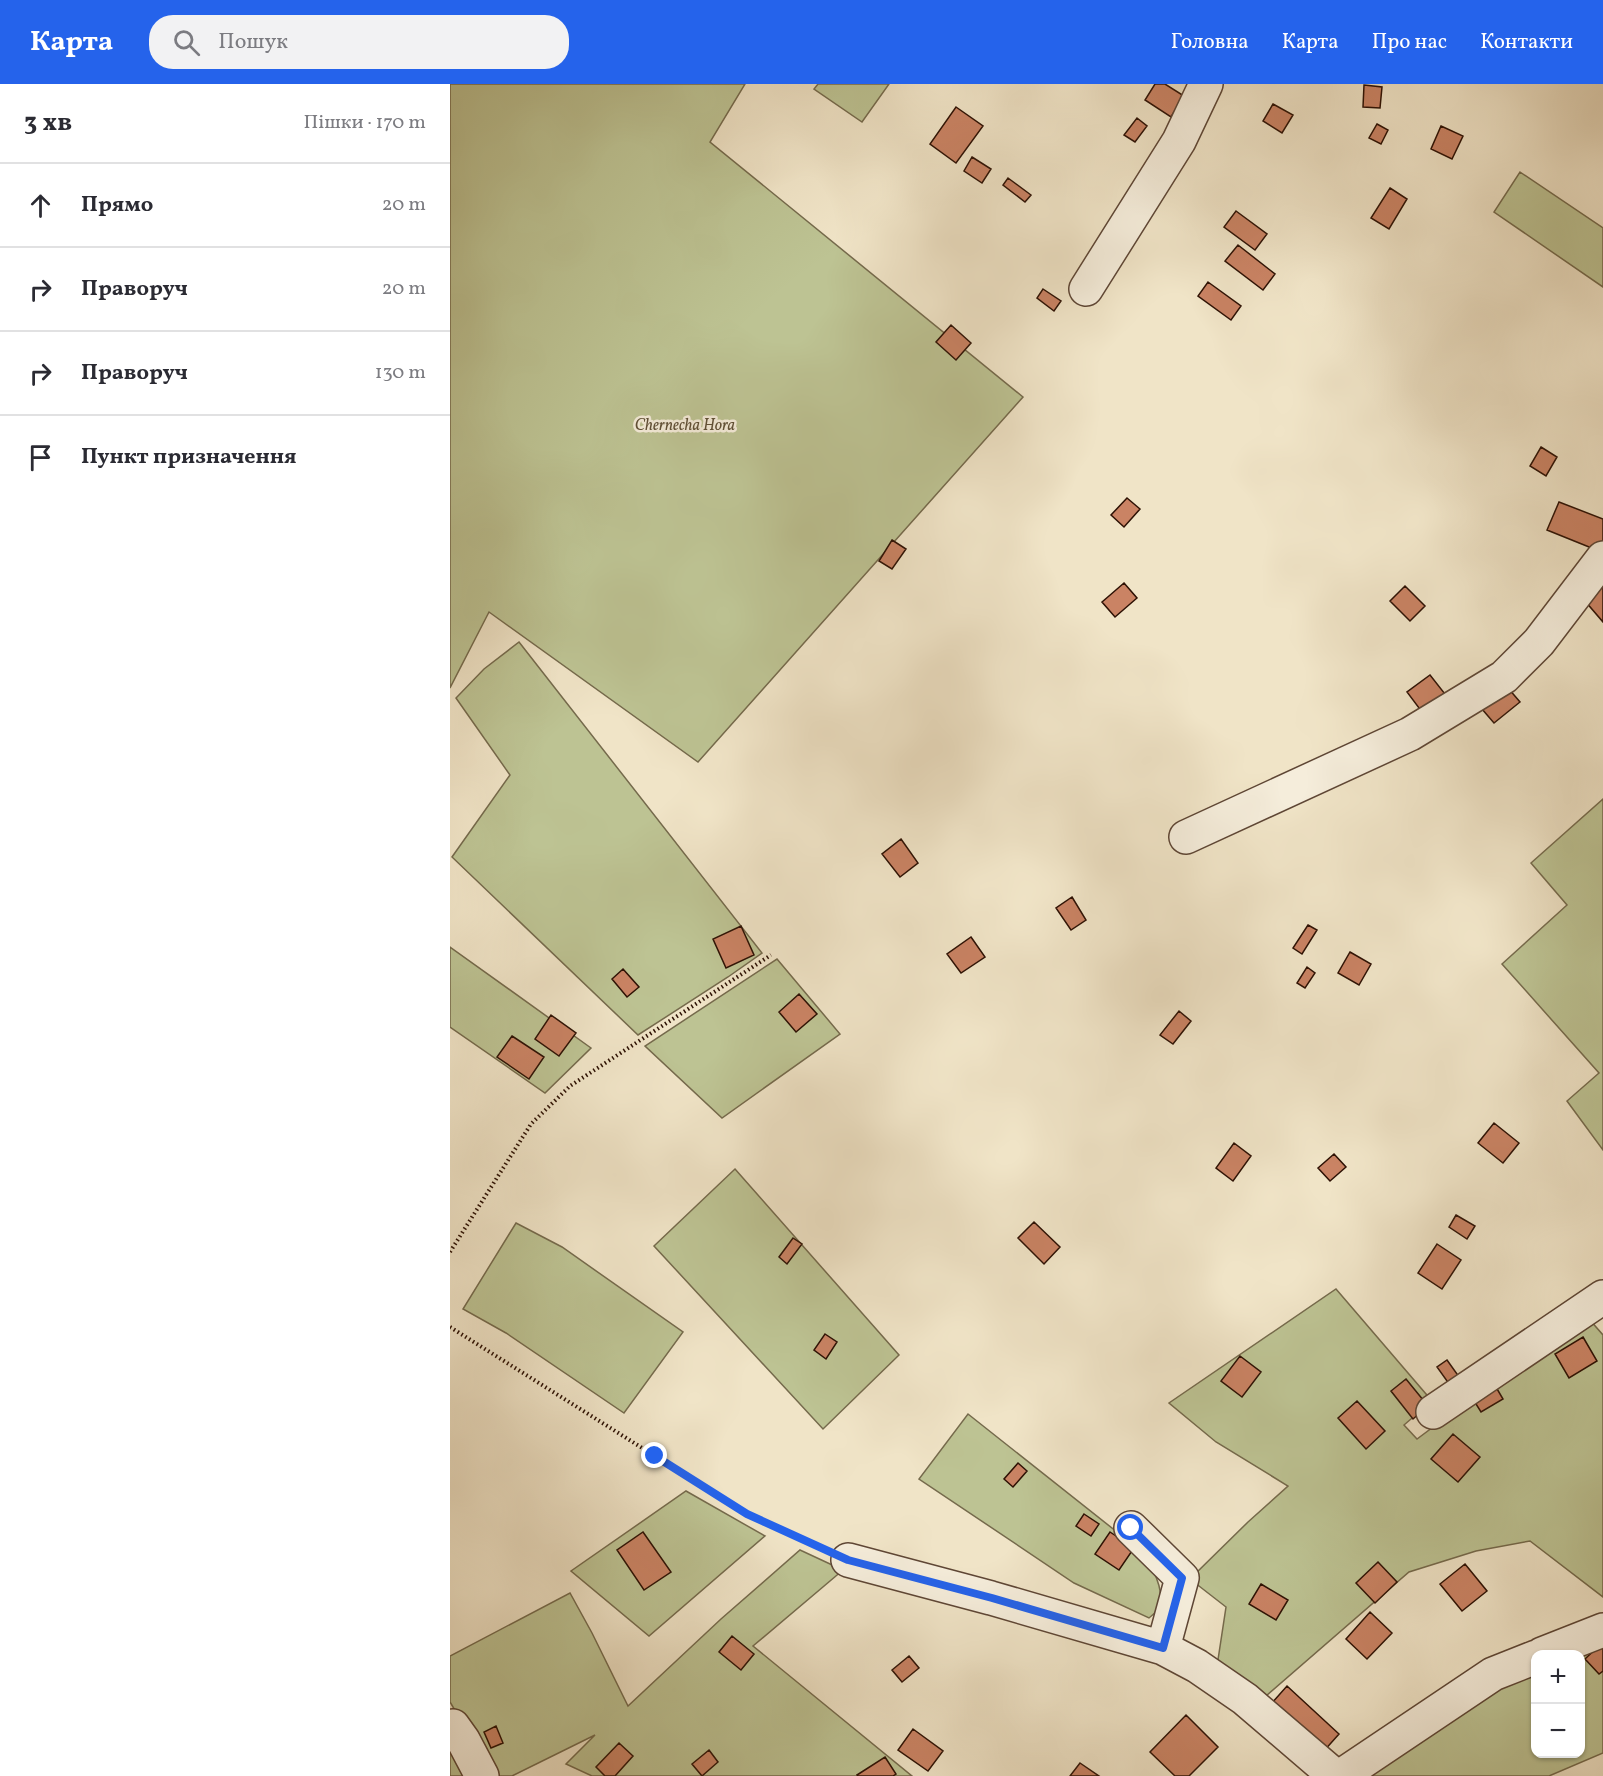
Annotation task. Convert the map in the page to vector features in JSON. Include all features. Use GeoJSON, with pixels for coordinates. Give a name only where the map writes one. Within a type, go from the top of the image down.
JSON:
{"type":"FeatureCollection","features":[{"type":"Feature","properties":{"kind":"street"},"geometry":{"type":"LineString","coordinates":[[1086,289],[1179,141],[1206,84]]}},
{"type":"Feature","properties":{"kind":"street"},"geometry":{"type":"LineString","coordinates":[[1186,837],[1410,734],[1504,677],[1539,642],[1603,558]]}},
{"type":"Feature","properties":{"kind":"street"},"geometry":{"type":"LineString","coordinates":[[1433,1412],[1603,1297]]}},
{"type":"Feature","properties":{"kind":"street"},"geometry":{"type":"LineString","coordinates":[[1131,1528],[1182,1578],[1163,1648]]}},
{"type":"Feature","properties":{"kind":"street"},"geometry":{"type":"LineString","coordinates":[[848,1560],[992,1598],[1163,1648],[1197,1666],[1245,1699],[1335,1776]]}},
{"type":"Feature","properties":{"kind":"street"},"geometry":{"type":"LineString","coordinates":[[1552,1650],[1603,1630]]}},
{"type":"Feature","properties":{"kind":"street"},"geometry":{"type":"LineString","coordinates":[[1341,1776],[1493,1674],[1531,1659]]}},
{"type":"Feature","properties":{"kind":"street"},"geometry":{"type":"LineString","coordinates":[[453,1726],[482,1776]]}},
{"type":"Feature","properties":{"kind":"path"},"geometry":{"type":"LineString","coordinates":[[450,1252],[531,1124],[570,1086],[771,955]]}},
{"type":"Feature","properties":{"kind":"path"},"geometry":{"type":"LineString","coordinates":[[450,1327],[747,1514],[848,1560]]}},
{"type":"Feature","properties":{"kind":"green space","name":"Chernecha Hora"},"geometry":{"type":"Polygon","coordinates":[[[450,84],[745,84],[710,142],[1023,397],[698,762],[489,612],[450,688],[450,84]]]}},
{"type":"Feature","properties":{"kind":"green space"},"geometry":{"type":"Polygon","coordinates":[[[818,84],[889,84],[862,122],[814,89],[818,84]]]}},
{"type":"Feature","properties":{"kind":"green space"},"geometry":{"type":"Polygon","coordinates":[[[1520,172],[1603,228],[1603,287],[1494,212],[1520,172]]]}},
{"type":"Feature","properties":{"kind":"green space"},"geometry":{"type":"Polygon","coordinates":[[[519,642],[762,953],[638,1035],[452,857],[510,775],[456,698],[484,669],[519,642]]]}},
{"type":"Feature","properties":{"kind":"green space"},"geometry":{"type":"Polygon","coordinates":[[[1603,799],[1603,1150],[1567,1101],[1599,1073],[1502,964],[1567,905],[1531,863],[1603,799]]]}},
{"type":"Feature","properties":{"kind":"green space"},"geometry":{"type":"Polygon","coordinates":[[[450,947],[591,1048],[545,1093],[450,1027],[450,947]]]}},
{"type":"Feature","properties":{"kind":"green space"},"geometry":{"type":"Polygon","coordinates":[[[777,959],[840,1034],[722,1118],[645,1046],[777,959]]]}},
{"type":"Feature","properties":{"kind":"green space"},"geometry":{"type":"Polygon","coordinates":[[[735,1169],[899,1355],[823,1429],[654,1246],[735,1169]]]}},
{"type":"Feature","properties":{"kind":"green space"},"geometry":{"type":"Polygon","coordinates":[[[516,1223],[562,1247],[683,1332],[624,1413],[506,1333],[463,1309],[516,1223]]]}},
{"type":"Feature","properties":{"kind":"green space"},"geometry":{"type":"Polygon","coordinates":[[[1336,1289],[1432,1401],[1404,1425],[1417,1439],[1496,1380],[1589,1319],[1603,1335],[1603,1597],[1530,1541],[1476,1551],[1409,1572],[1259,1702],[1216,1673],[1226,1607],[1190,1579],[1288,1486],[1216,1442],[1169,1403],[1336,1289]]]}},
{"type":"Feature","properties":{"kind":"green space"},"geometry":{"type":"Polygon","coordinates":[[[968,1414],[1141,1551],[1159,1585],[1160,1603],[1149,1618],[1074,1583],[919,1479],[968,1414]]]}},
{"type":"Feature","properties":{"kind":"green space"},"geometry":{"type":"Polygon","coordinates":[[[686,1491],[765,1536],[649,1636],[571,1571],[686,1491]]]}},
{"type":"Feature","properties":{"kind":"green space"},"geometry":{"type":"Polygon","coordinates":[[[800,1550],[843,1570],[753,1646],[912,1776],[592,1776],[566,1764],[595,1735],[512,1776],[494,1776],[450,1702],[450,1656],[570,1593],[628,1706],[721,1619],[800,1550]]]}},
{"type":"Feature","properties":{"kind":"green space"},"geometry":{"type":"Polygon","coordinates":[[[1603,1638],[1603,1753],[1549,1776],[1360,1776],[1462,1705],[1531,1675],[1531,1758],[1585,1758],[1585,1651],[1603,1638]]]}},
{"type":"Feature","properties":{"kind":"green space"},"geometry":{"type":"Polygon","coordinates":[[[452,1749],[475,1776],[450,1776],[452,1749]]]}},
{"type":"Feature","properties":{"kind":"building"},"geometry":{"type":"Polygon","coordinates":[[[1155,84],[1165,84],[1184,96],[1171,117],[1145,100],[1155,84]]]}},
{"type":"Feature","properties":{"kind":"building"},"geometry":{"type":"Polygon","coordinates":[[[1364,85],[1382,87],[1380,108],[1363,107],[1364,85]]]}},
{"type":"Feature","properties":{"kind":"building"},"geometry":{"type":"Polygon","coordinates":[[[1273,104],[1293,115],[1282,133],[1263,121],[1273,104]]]}},
{"type":"Feature","properties":{"kind":"building"},"geometry":{"type":"Polygon","coordinates":[[[956,107],[983,126],[956,163],[930,144],[956,107]]]}},
{"type":"Feature","properties":{"kind":"building"},"geometry":{"type":"Polygon","coordinates":[[[1137,118],[1147,126],[1135,142],[1124,135],[1137,118]]]}},
{"type":"Feature","properties":{"kind":"building"},"geometry":{"type":"Polygon","coordinates":[[[1377,124],[1388,130],[1381,144],[1369,138],[1377,124]]]}},
{"type":"Feature","properties":{"kind":"building"},"geometry":{"type":"Polygon","coordinates":[[[1441,126],[1463,136],[1452,159],[1431,149],[1441,126]]]}},
{"type":"Feature","properties":{"kind":"building"},"geometry":{"type":"Polygon","coordinates":[[[972,157],[991,169],[982,183],[964,171],[972,157]]]}},
{"type":"Feature","properties":{"kind":"building"},"geometry":{"type":"Polygon","coordinates":[[[1008,178],[1031,195],[1025,202],[1003,185],[1008,178]]]}},
{"type":"Feature","properties":{"kind":"building"},"geometry":{"type":"Polygon","coordinates":[[[1390,188],[1407,199],[1389,229],[1371,218],[1390,188]]]}},
{"type":"Feature","properties":{"kind":"building"},"geometry":{"type":"Polygon","coordinates":[[[1236,211],[1267,234],[1255,250],[1224,227],[1236,211]]]}},
{"type":"Feature","properties":{"kind":"building"},"geometry":{"type":"Polygon","coordinates":[[[1238,245],[1275,274],[1263,290],[1225,261],[1238,245]]]}},
{"type":"Feature","properties":{"kind":"building"},"geometry":{"type":"Polygon","coordinates":[[[1208,282],[1241,306],[1231,320],[1198,296],[1208,282]]]}},
{"type":"Feature","properties":{"kind":"building"},"geometry":{"type":"Polygon","coordinates":[[[1043,289],[1061,301],[1054,311],[1037,298],[1043,289]]]}},
{"type":"Feature","properties":{"kind":"building"},"geometry":{"type":"Polygon","coordinates":[[[951,325],[971,343],[956,360],[936,342],[951,325]]]}},
{"type":"Feature","properties":{"kind":"building"},"geometry":{"type":"Polygon","coordinates":[[[1541,447],[1557,457],[1546,476],[1530,466],[1541,447]]]}},
{"type":"Feature","properties":{"kind":"building"},"geometry":{"type":"Polygon","coordinates":[[[1127,498],[1140,509],[1124,527],[1111,515],[1127,498]]]}},
{"type":"Feature","properties":{"kind":"building"},"geometry":{"type":"Polygon","coordinates":[[[1559,502],[1603,519],[1603,542],[1599,551],[1547,530],[1559,502]]]}},
{"type":"Feature","properties":{"kind":"building"},"geometry":{"type":"Polygon","coordinates":[[[892,540],[906,549],[892,569],[879,561],[892,540]]]}},
{"type":"Feature","properties":{"kind":"building"},"geometry":{"type":"Polygon","coordinates":[[[1124,583],[1137,598],[1115,617],[1102,602],[1124,583]]]}},
{"type":"Feature","properties":{"kind":"building"},"geometry":{"type":"Polygon","coordinates":[[[1603,585],[1603,622],[1585,601],[1603,585]]]}},
{"type":"Feature","properties":{"kind":"building"},"geometry":{"type":"Polygon","coordinates":[[[1405,586],[1425,606],[1410,621],[1390,601],[1405,586]]]}},
{"type":"Feature","properties":{"kind":"building"},"geometry":{"type":"Polygon","coordinates":[[[1430,675],[1445,694],[1422,712],[1407,692],[1430,675]]]}},
{"type":"Feature","properties":{"kind":"building"},"geometry":{"type":"Polygon","coordinates":[[[1508,688],[1520,702],[1494,723],[1482,709],[1508,688]]]}},
{"type":"Feature","properties":{"kind":"building"},"geometry":{"type":"Polygon","coordinates":[[[901,839],[918,863],[900,877],[882,854],[901,839]]]}},
{"type":"Feature","properties":{"kind":"building"},"geometry":{"type":"Polygon","coordinates":[[[1072,897],[1086,920],[1071,930],[1056,908],[1072,897]]]}},
{"type":"Feature","properties":{"kind":"building"},"geometry":{"type":"Polygon","coordinates":[[[1308,925],[1317,930],[1302,954],[1293,948],[1308,925]]]}},
{"type":"Feature","properties":{"kind":"building"},"geometry":{"type":"Polygon","coordinates":[[[741,926],[754,955],[726,968],[713,939],[741,926]]]}},
{"type":"Feature","properties":{"kind":"building"},"geometry":{"type":"Polygon","coordinates":[[[971,937],[985,957],[961,973],[947,954],[971,937]]]}},
{"type":"Feature","properties":{"kind":"building"},"geometry":{"type":"Polygon","coordinates":[[[1350,952],[1371,964],[1359,985],[1338,973],[1350,952]]]}},
{"type":"Feature","properties":{"kind":"building"},"geometry":{"type":"Polygon","coordinates":[[[1307,967],[1315,973],[1305,988],[1297,983],[1307,967]]]}},
{"type":"Feature","properties":{"kind":"building"},"geometry":{"type":"Polygon","coordinates":[[[623,969],[639,987],[627,997],[612,979],[623,969]]]}},
{"type":"Feature","properties":{"kind":"building"},"geometry":{"type":"Polygon","coordinates":[[[799,994],[817,1014],[796,1032],[779,1012],[799,994]]]}},
{"type":"Feature","properties":{"kind":"building"},"geometry":{"type":"Polygon","coordinates":[[[1179,1011],[1191,1021],[1173,1044],[1160,1035],[1179,1011]]]}},
{"type":"Feature","properties":{"kind":"building"},"geometry":{"type":"Polygon","coordinates":[[[551,1015],[576,1033],[559,1056],[535,1039],[551,1015]]]}},
{"type":"Feature","properties":{"kind":"building"},"geometry":{"type":"Polygon","coordinates":[[[512,1036],[544,1057],[529,1079],[497,1057],[512,1036]]]}},
{"type":"Feature","properties":{"kind":"building"},"geometry":{"type":"Polygon","coordinates":[[[1494,1123],[1519,1143],[1503,1163],[1478,1143],[1494,1123]]]}},
{"type":"Feature","properties":{"kind":"building"},"geometry":{"type":"Polygon","coordinates":[[[1234,1143],[1251,1156],[1233,1181],[1216,1168],[1234,1143]]]}},
{"type":"Feature","properties":{"kind":"building"},"geometry":{"type":"Polygon","coordinates":[[[1334,1154],[1346,1167],[1330,1181],[1318,1168],[1334,1154]]]}},
{"type":"Feature","properties":{"kind":"building"},"geometry":{"type":"Polygon","coordinates":[[[1456,1215],[1475,1226],[1467,1239],[1449,1227],[1456,1215]]]}},
{"type":"Feature","properties":{"kind":"building"},"geometry":{"type":"Polygon","coordinates":[[[1034,1222],[1060,1247],[1044,1264],[1018,1238],[1034,1222]]]}},
{"type":"Feature","properties":{"kind":"building"},"geometry":{"type":"Polygon","coordinates":[[[793,1238],[802,1244],[787,1264],[779,1257],[793,1238]]]}},
{"type":"Feature","properties":{"kind":"building"},"geometry":{"type":"Polygon","coordinates":[[[1437,1244],[1461,1260],[1442,1289],[1418,1273],[1437,1244]]]}},
{"type":"Feature","properties":{"kind":"building"},"geometry":{"type":"Polygon","coordinates":[[[825,1334],[837,1342],[826,1359],[814,1350],[825,1334]]]}},
{"type":"Feature","properties":{"kind":"building"},"geometry":{"type":"Polygon","coordinates":[[[1583,1337],[1597,1361],[1569,1378],[1555,1354],[1583,1337]]]}},
{"type":"Feature","properties":{"kind":"building"},"geometry":{"type":"Polygon","coordinates":[[[1240,1356],[1261,1372],[1242,1397],[1221,1381],[1240,1356]]]}},
{"type":"Feature","properties":{"kind":"building"},"geometry":{"type":"Polygon","coordinates":[[[1447,1360],[1462,1381],[1452,1388],[1437,1367],[1447,1360]]]}},
{"type":"Feature","properties":{"kind":"building"},"geometry":{"type":"Polygon","coordinates":[[[1406,1379],[1428,1406],[1413,1419],[1391,1391],[1406,1379]]]}},
{"type":"Feature","properties":{"kind":"building"},"geometry":{"type":"Polygon","coordinates":[[[1493,1382],[1503,1399],[1481,1412],[1471,1396],[1493,1382]]]}},
{"type":"Feature","properties":{"kind":"building"},"geometry":{"type":"Polygon","coordinates":[[[1357,1401],[1385,1431],[1366,1449],[1338,1418],[1357,1401]]]}},
{"type":"Feature","properties":{"kind":"building"},"geometry":{"type":"Polygon","coordinates":[[[1453,1434],[1480,1457],[1458,1482],[1431,1459],[1453,1434]]]}},
{"type":"Feature","properties":{"kind":"building"},"geometry":{"type":"Polygon","coordinates":[[[1018,1463],[1027,1471],[1013,1487],[1004,1479],[1018,1463]]]}},
{"type":"Feature","properties":{"kind":"building"},"geometry":{"type":"Polygon","coordinates":[[[1084,1514],[1099,1524],[1091,1536],[1076,1526],[1084,1514]]]}},
{"type":"Feature","properties":{"kind":"building"},"geometry":{"type":"Polygon","coordinates":[[[643,1532],[671,1572],[644,1590],[617,1550],[643,1532]]]}},
{"type":"Feature","properties":{"kind":"building"},"geometry":{"type":"Polygon","coordinates":[[[1110,1532],[1134,1548],[1119,1570],[1095,1554],[1110,1532]]]}},
{"type":"Feature","properties":{"kind":"building"},"geometry":{"type":"Polygon","coordinates":[[[1378,1562],[1397,1582],[1375,1603],[1356,1583],[1378,1562]]]}},
{"type":"Feature","properties":{"kind":"building"},"geometry":{"type":"Polygon","coordinates":[[[1465,1564],[1487,1591],[1462,1611],[1440,1584],[1465,1564]]]}},
{"type":"Feature","properties":{"kind":"building"},"geometry":{"type":"Polygon","coordinates":[[[1261,1584],[1288,1600],[1276,1620],[1249,1604],[1261,1584]]]}},
{"type":"Feature","properties":{"kind":"building"},"geometry":{"type":"Polygon","coordinates":[[[1370,1612],[1392,1633],[1367,1659],[1346,1639],[1370,1612]]]}},
{"type":"Feature","properties":{"kind":"building"},"geometry":{"type":"Polygon","coordinates":[[[732,1636],[754,1654],[741,1670],[719,1652],[732,1636]]]}},
{"type":"Feature","properties":{"kind":"building"},"geometry":{"type":"Polygon","coordinates":[[[1603,1642],[1603,1671],[1599,1674],[1585,1659],[1603,1642]]]}},
{"type":"Feature","properties":{"kind":"building"},"geometry":{"type":"Polygon","coordinates":[[[909,1656],[919,1668],[902,1682],[892,1670],[909,1656]]]}},
{"type":"Feature","properties":{"kind":"building"},"geometry":{"type":"Polygon","coordinates":[[[1287,1686],[1339,1734],[1323,1752],[1271,1704],[1287,1686]]]}},
{"type":"Feature","properties":{"kind":"building"},"geometry":{"type":"Polygon","coordinates":[[[1186,1715],[1218,1747],[1189,1776],[1175,1776],[1150,1752],[1186,1715]]]}},
{"type":"Feature","properties":{"kind":"building"},"geometry":{"type":"Polygon","coordinates":[[[496,1726],[503,1743],[491,1748],[484,1732],[496,1726]]]}},
{"type":"Feature","properties":{"kind":"building"},"geometry":{"type":"Polygon","coordinates":[[[913,1729],[943,1751],[928,1771],[898,1750],[913,1729]]]}},
{"type":"Feature","properties":{"kind":"building"},"geometry":{"type":"Polygon","coordinates":[[[619,1743],[633,1756],[615,1776],[605,1776],[596,1767],[619,1743]]]}},
{"type":"Feature","properties":{"kind":"building"},"geometry":{"type":"Polygon","coordinates":[[[709,1750],[718,1762],[702,1776],[692,1764],[709,1750]]]}},
{"type":"Feature","properties":{"kind":"building"},"geometry":{"type":"Polygon","coordinates":[[[885,1757],[896,1774],[893,1776],[857,1775],[885,1757]]]}},
{"type":"Feature","properties":{"kind":"building"},"geometry":{"type":"Polygon","coordinates":[[[1080,1763],[1099,1776],[1070,1776],[1080,1763]]]}},
{"type":"Feature","properties":{"kind":"route"},"geometry":{"type":"LineString","coordinates":[[655,1456],[747,1514],[848,1560],[992,1598],[1163,1648],[1182,1578],[1131,1528]]}}]}
